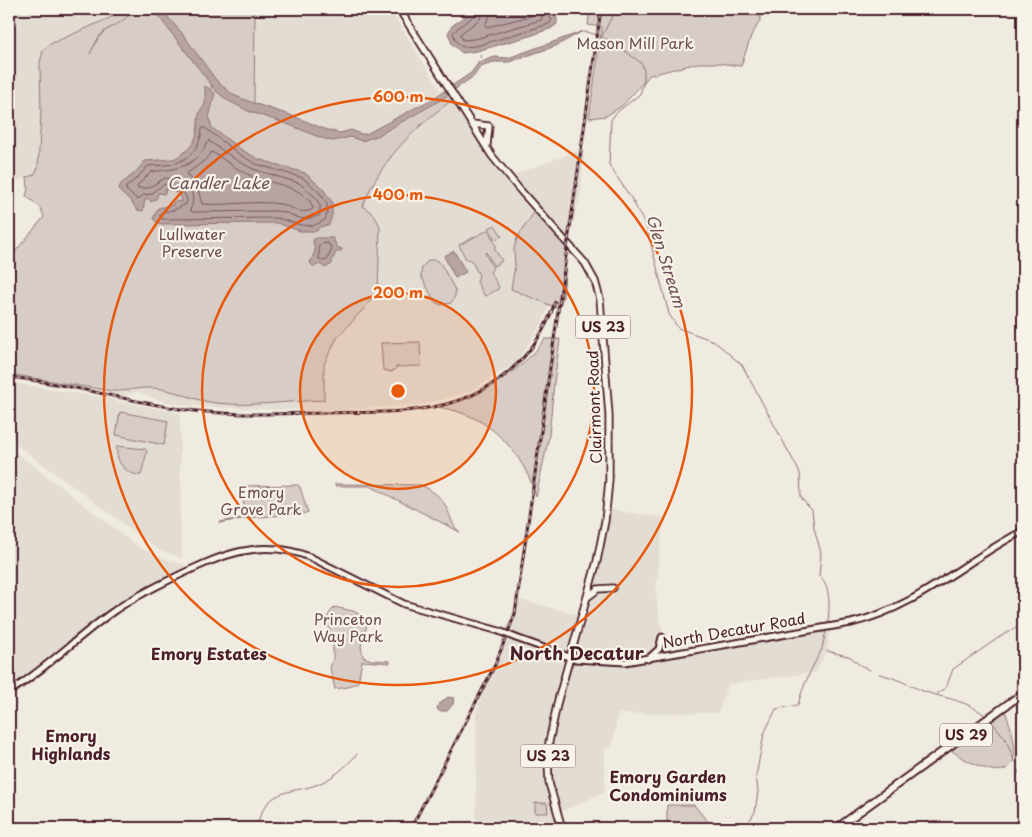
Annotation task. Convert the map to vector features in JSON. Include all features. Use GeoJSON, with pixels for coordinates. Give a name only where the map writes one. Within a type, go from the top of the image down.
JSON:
{"type":"FeatureCollection","features":[{"type":"Feature","properties":{"kind":"highway","name":"US 29"},"geometry":{"type":"LineString","coordinates":[[837,828],[1023,693]]}},
{"type":"Feature","properties":{"kind":"main road","name":"Clairmont Road"},"geometry":{"type":"LineString","coordinates":[[399,9],[487,148],[519,189],[580,256],[593,277],[600,299],[608,402],[610,463],[605,521],[597,561],[554,715],[548,750],[549,777],[562,828]]}},
{"type":"Feature","properties":{"kind":"main road"},"geometry":{"type":"LineString","coordinates":[[472,124],[489,126],[486,138],[487,148]]}},
{"type":"Feature","properties":{"kind":"main road","name":"North Decatur Road"},"geometry":{"type":"LineString","coordinates":[[9,692],[31,678],[104,618],[131,600],[207,562],[230,553],[253,548],[286,549],[305,555],[409,606],[499,631],[570,658],[617,662],[647,659],[832,626],[879,615],[946,580],[993,547],[1023,531]]}},
{"type":"Feature","properties":{"kind":"main road"},"geometry":{"type":"LineString","coordinates":[[588,597],[598,589],[613,588]]}},
{"type":"Feature","properties":{"kind":"main road"},"geometry":{"type":"LineString","coordinates":[[647,659],[659,649],[662,637]]}},
{"type":"Feature","properties":{"kind":"shaded area"},"geometry":{"type":"Polygon","coordinates":[[[9,9],[152,9],[254,108],[255,9],[390,9],[441,91],[399,119],[449,90],[492,156],[511,176],[585,148],[580,198],[556,286],[541,326],[516,363],[467,393],[420,405],[323,411],[201,407],[165,402],[137,392],[112,400],[180,413],[182,558],[159,550],[17,445],[9,436],[9,382],[99,397],[110,391],[9,374],[9,259],[44,217],[44,178],[24,178],[9,184],[9,9]],[[393,122],[367,135],[325,134],[368,137],[393,122]]]}},
{"type":"Feature","properties":{"kind":"shaded area"},"geometry":{"type":"Polygon","coordinates":[[[9,447],[140,548],[187,566],[132,594],[29,673],[9,685],[9,447]]]}},
{"type":"Feature","properties":{"kind":"shaded area"},"geometry":{"type":"Polygon","coordinates":[[[607,509],[665,518],[659,553],[656,597],[666,656],[763,641],[830,626],[827,650],[816,672],[728,684],[718,713],[618,714],[612,746],[605,748],[605,792],[560,812],[564,828],[476,828],[476,712],[517,599],[584,616],[607,509]]]}},
{"type":"Feature","properties":{"kind":"green space","name":"Lullwater Preserve"},"geometry":{"type":"Polygon","coordinates":[[[130,9],[255,9],[254,108],[325,134],[368,137],[449,90],[455,98],[413,132],[389,159],[370,189],[363,206],[374,215],[380,226],[378,289],[367,305],[337,338],[324,364],[324,400],[256,404],[216,403],[161,389],[147,388],[111,391],[9,374],[9,259],[44,217],[40,207],[26,196],[28,189],[27,177],[34,175],[38,168],[41,113],[40,62],[43,51],[48,45],[130,9]]]}},
{"type":"Feature","properties":{"kind":"green space","name":"Mason Mill Park"},"geometry":{"type":"Polygon","coordinates":[[[590,9],[760,9],[760,21],[751,36],[741,66],[698,63],[650,75],[622,106],[606,116],[589,118],[602,27],[588,25],[590,9]]]}},
{"type":"Feature","properties":{"kind":"green space"},"geometry":{"type":"Polygon","coordinates":[[[537,208],[568,242],[563,297],[559,309],[511,289],[515,266],[514,249],[517,238],[537,208]]]}},
{"type":"Feature","properties":{"kind":"green space"},"geometry":{"type":"Polygon","coordinates":[[[495,225],[502,236],[495,240],[489,228],[495,225]]]}},
{"type":"Feature","properties":{"kind":"green space"},"geometry":{"type":"Polygon","coordinates":[[[488,230],[496,246],[494,248],[502,261],[494,266],[485,253],[493,268],[490,272],[499,287],[486,296],[477,282],[479,275],[471,260],[466,259],[459,245],[488,230]]]}},
{"type":"Feature","properties":{"kind":"green space"},"geometry":{"type":"Polygon","coordinates":[[[429,260],[435,260],[441,264],[455,290],[455,296],[451,303],[441,305],[435,302],[421,276],[422,267],[429,260]]]}},
{"type":"Feature","properties":{"kind":"green space"},"geometry":{"type":"Polygon","coordinates":[[[545,339],[560,339],[549,436],[536,497],[518,458],[499,436],[488,426],[475,419],[459,412],[439,407],[469,396],[498,382],[524,363],[545,339]]]}},
{"type":"Feature","properties":{"kind":"green space"},"geometry":{"type":"Polygon","coordinates":[[[420,342],[421,366],[396,367],[392,372],[383,370],[381,343],[420,342]]]}},
{"type":"Feature","properties":{"kind":"green space"},"geometry":{"type":"Polygon","coordinates":[[[120,412],[168,421],[164,445],[116,435],[120,412]]]}},
{"type":"Feature","properties":{"kind":"green space"},"geometry":{"type":"Polygon","coordinates":[[[117,446],[145,449],[147,451],[141,475],[130,473],[122,466],[119,462],[117,446]]]}},
{"type":"Feature","properties":{"kind":"green space"},"geometry":{"type":"Polygon","coordinates":[[[335,484],[421,485],[433,492],[446,506],[454,525],[460,532],[370,486],[335,486],[335,484]]]}},
{"type":"Feature","properties":{"kind":"green space","name":"Emory Grove Park"},"geometry":{"type":"Polygon","coordinates":[[[298,485],[308,513],[247,518],[220,523],[246,517],[241,488],[243,486],[298,485]]]}},
{"type":"Feature","properties":{"kind":"green space","name":"Princeton Way Park"},"geometry":{"type":"Polygon","coordinates":[[[334,607],[353,611],[364,617],[367,625],[361,646],[363,657],[372,660],[390,661],[390,663],[362,661],[358,682],[348,687],[335,689],[330,668],[333,659],[333,640],[328,625],[328,616],[334,607]]]}},
{"type":"Feature","properties":{"kind":"green space"},"geometry":{"type":"Polygon","coordinates":[[[1005,711],[1015,751],[1012,763],[1006,769],[996,771],[983,768],[949,749],[1005,711]]]}},
{"type":"Feature","properties":{"kind":"green space"},"geometry":{"type":"Polygon","coordinates":[[[535,803],[547,803],[548,813],[535,813],[535,803]]]}},
{"type":"Feature","properties":{"kind":"green space"},"geometry":{"type":"Polygon","coordinates":[[[667,805],[694,805],[713,828],[667,828],[667,805]]]}},
{"type":"Feature","properties":{"kind":"water"},"geometry":{"type":"Polygon","coordinates":[[[147,9],[158,9],[166,15],[182,33],[216,80],[233,95],[327,130],[340,133],[351,130],[366,134],[432,99],[471,73],[479,62],[495,57],[508,58],[581,32],[556,46],[509,62],[493,62],[481,66],[474,76],[439,101],[377,136],[362,141],[350,137],[333,141],[248,111],[227,100],[216,91],[159,17],[147,9]]]}},
{"type":"Feature","properties":{"kind":"water"},"geometry":{"type":"Polygon","coordinates":[[[475,9],[549,9],[557,18],[557,24],[552,28],[530,36],[477,51],[462,53],[452,44],[448,33],[452,26],[475,9]]]}},
{"type":"Feature","properties":{"kind":"water","name":"Candler Lake"},"geometry":{"type":"Polygon","coordinates":[[[205,86],[215,93],[209,118],[212,128],[258,159],[305,173],[323,189],[332,202],[332,215],[329,225],[319,227],[317,231],[300,231],[277,223],[160,224],[153,219],[158,208],[174,205],[172,203],[175,201],[182,202],[180,194],[166,189],[165,194],[158,193],[157,198],[151,202],[149,199],[145,199],[143,211],[137,210],[130,200],[121,193],[119,188],[121,184],[135,173],[145,161],[173,159],[190,147],[197,133],[199,114],[205,105],[205,86]]]}},
{"type":"Feature","properties":{"kind":"water"},"geometry":{"type":"Polygon","coordinates":[[[316,238],[333,238],[337,247],[342,249],[336,252],[332,264],[325,268],[320,264],[314,267],[310,263],[315,251],[313,240],[316,238]]]}},
{"type":"Feature","properties":{"kind":"water"},"geometry":{"type":"Polygon","coordinates":[[[454,251],[466,272],[455,278],[444,256],[454,251]]]}},
{"type":"Feature","properties":{"kind":"water"},"geometry":{"type":"Polygon","coordinates":[[[448,697],[454,698],[453,704],[447,711],[439,711],[437,709],[439,704],[448,697]]]}},
{"type":"Feature","properties":{"kind":"waterway"},"geometry":{"type":"LineString","coordinates":[[90,54],[96,41],[103,33],[124,19],[133,9]]}},
{"type":"Feature","properties":{"kind":"waterway"},"geometry":{"type":"LineString","coordinates":[[602,36],[616,9]]}},
{"type":"Feature","properties":{"kind":"waterway","name":"Glen Stream"},"geometry":{"type":"LineString","coordinates":[[579,32],[587,32],[604,38],[642,64],[644,82],[640,94],[616,113],[611,120],[609,165],[633,201],[647,229],[669,314],[678,328],[714,341],[742,365],[800,473],[801,497],[812,510],[814,528],[821,553],[819,576],[828,592],[828,624]]}},
{"type":"Feature","properties":{"kind":"waterway"},"geometry":{"type":"LineString","coordinates":[[480,55],[482,61]]}},
{"type":"Feature","properties":{"kind":"waterway"},"geometry":{"type":"LineString","coordinates":[[211,89],[212,85]]}},
{"type":"Feature","properties":{"kind":"waterway"},"geometry":{"type":"LineString","coordinates":[[937,694],[946,688],[953,669],[1007,632],[1023,625]]}},
{"type":"Feature","properties":{"kind":"waterway"},"geometry":{"type":"LineString","coordinates":[[822,648],[826,631]]}},
{"type":"Feature","properties":{"kind":"waterway"},"geometry":{"type":"LineString","coordinates":[[745,828],[755,812],[758,791],[756,776],[764,734],[776,709],[798,705],[802,690],[822,649]]}},
{"type":"Feature","properties":{"kind":"waterway"},"geometry":{"type":"LineString","coordinates":[[827,651],[851,657],[858,664],[870,670]]}},
{"type":"Feature","properties":{"kind":"waterway"},"geometry":{"type":"LineString","coordinates":[[879,674],[923,691],[964,703],[987,717]]}},
{"type":"Feature","properties":{"kind":"waterway"},"geometry":{"type":"LineString","coordinates":[[992,722],[1005,738],[1015,762]]}},
{"type":"Feature","properties":{"kind":"waterway"},"geometry":{"type":"LineString","coordinates":[[255,828],[263,810],[272,799],[283,793],[326,781],[343,769],[357,754]]}},
{"type":"Feature","properties":{"kind":"waterway"},"geometry":{"type":"LineString","coordinates":[[1018,770],[1023,783]]}},
{"type":"Feature","properties":{"kind":"railway"},"geometry":{"type":"LineString","coordinates":[[411,828],[495,665],[515,614],[601,9]]}},
{"type":"Feature","properties":{"kind":"railway"},"geometry":{"type":"LineString","coordinates":[[9,377],[52,383],[180,409],[215,413],[364,413],[419,409],[454,402],[474,394],[509,372],[536,341],[547,322],[555,302]]}},
{"type":"Feature","properties":{"kind":"district","name":"Emory Estates"},"geometry":{"type":"Point","coordinates":[209,654]}},
{"type":"Feature","properties":{"kind":"district","name":"North Decatur"},"geometry":{"type":"Point","coordinates":[577,654]}},
{"type":"Feature","properties":{"kind":"district","name":"Emory Highlands"},"geometry":{"type":"Point","coordinates":[71,745]}},
{"type":"Feature","properties":{"kind":"district","name":"Emory Garden Condominiums"},"geometry":{"type":"Point","coordinates":[668,786]}}]}
